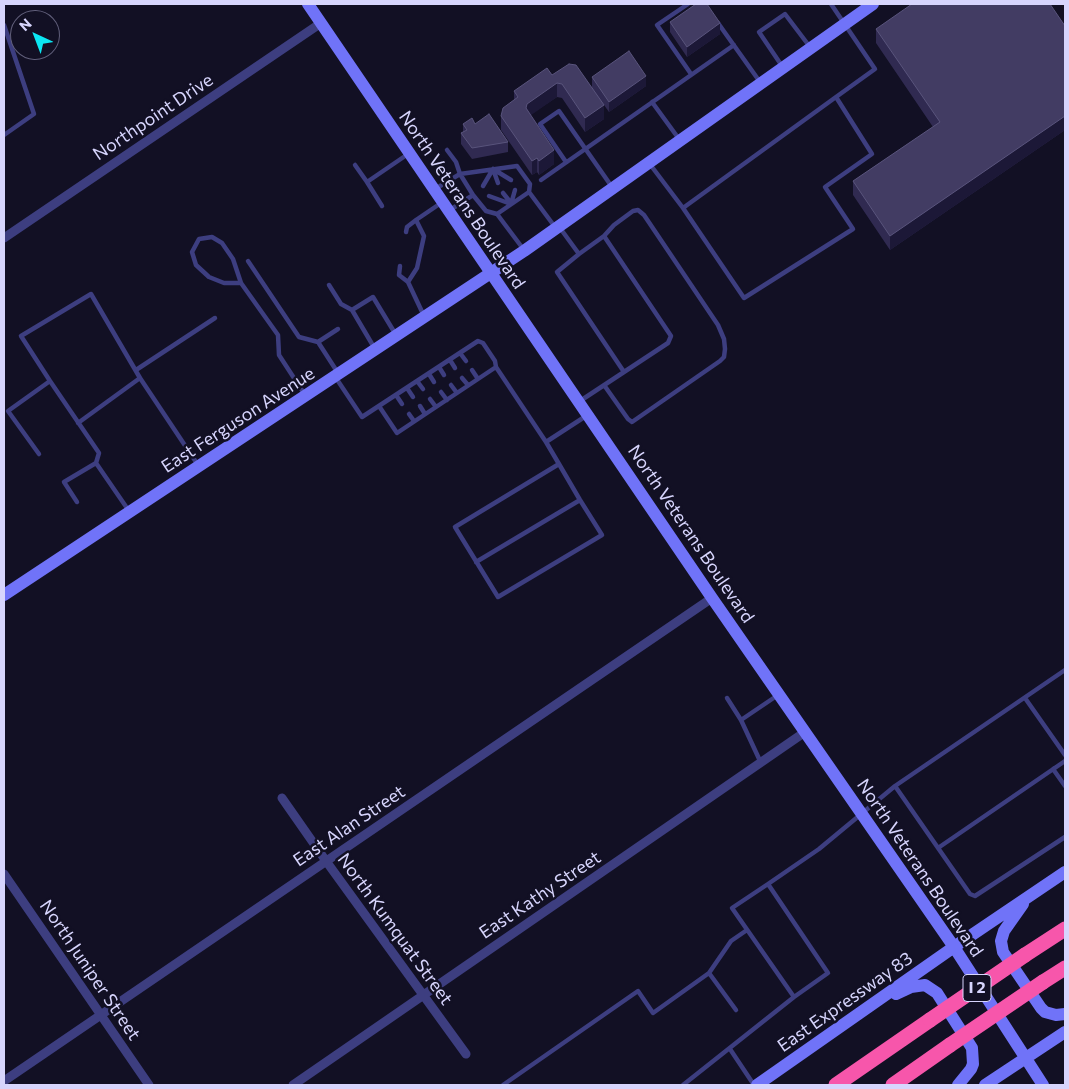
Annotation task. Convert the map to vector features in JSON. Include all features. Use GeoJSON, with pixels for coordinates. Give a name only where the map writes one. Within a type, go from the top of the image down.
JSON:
{"type":"FeatureCollection","features":[{"type":"Feature","properties":{"kind":"highway","name":"I 2"},"geometry":{"type":"LineString","coordinates":[[836,1085],[1065,929]]}},
{"type":"Feature","properties":{"kind":"highway","name":"I 2"},"geometry":{"type":"LineString","coordinates":[[893,1085],[1065,968]]}},
{"type":"Feature","properties":{"kind":"main road","name":"North Veterans Boulevard"},"geometry":{"type":"LineString","coordinates":[[308,4],[712,598],[954,947],[1043,1085]]}},
{"type":"Feature","properties":{"kind":"main road","name":"East Ferguson Avenue"},"geometry":{"type":"LineString","coordinates":[[4,595],[524,251],[873,4]]}},
{"type":"Feature","properties":{"kind":"main road","name":"East Expressway 83"},"geometry":{"type":"LineString","coordinates":[[756,1085],[1065,872]]}},
{"type":"Feature","properties":{"kind":"main road"},"geometry":{"type":"LineString","coordinates":[[1027,898],[1004,932],[1002,941],[1003,952],[1041,1008],[1045,1012],[1056,1015],[1065,1014]]}},
{"type":"Feature","properties":{"kind":"main road"},"geometry":{"type":"LineString","coordinates":[[872,1004],[919,985],[925,985],[937,993],[972,1048],[973,1064],[958,1085]]}},
{"type":"Feature","properties":{"kind":"main road"},"geometry":{"type":"LineString","coordinates":[[985,1085],[1065,1032]]}},
{"type":"Feature","properties":{"kind":"street","name":"Northpoint Drive"},"geometry":{"type":"LineString","coordinates":[[4,238],[321,23]]}},
{"type":"Feature","properties":{"kind":"street","name":"East Alan Street"},"geometry":{"type":"LineString","coordinates":[[4,1081],[712,598]]}},
{"type":"Feature","properties":{"kind":"street","name":"East Kathy Street"},"geometry":{"type":"LineString","coordinates":[[293,1085],[805,732]]}},
{"type":"Feature","properties":{"kind":"street","name":"North Kumquat Street"},"geometry":{"type":"LineString","coordinates":[[282,798],[466,1054]]}},
{"type":"Feature","properties":{"kind":"street","name":"North Juniper Street"},"geometry":{"type":"LineString","coordinates":[[4,876],[149,1085]]}},
{"type":"Feature","properties":{"kind":"lane"},"geometry":{"type":"LineString","coordinates":[[688,4],[657,25],[691,74]]}},
{"type":"Feature","properties":{"kind":"lane"},"geometry":{"type":"LineString","coordinates":[[683,208],[875,69],[831,4]]}},
{"type":"Feature","properties":{"kind":"lane"},"geometry":{"type":"LineString","coordinates":[[783,67],[759,32],[785,14],[810,48]]}},
{"type":"Feature","properties":{"kind":"lane"},"geometry":{"type":"LineString","coordinates":[[714,18],[761,83]]}},
{"type":"Feature","properties":{"kind":"lane"},"geometry":{"type":"LineString","coordinates":[[4,25],[34,114],[4,135]]}},
{"type":"Feature","properties":{"kind":"lane"},"geometry":{"type":"LineString","coordinates":[[541,180],[734,45]]}},
{"type":"Feature","properties":{"kind":"lane"},"geometry":{"type":"LineString","coordinates":[[648,162],[683,208],[744,298],[853,229],[825,187],[872,154],[836,97]]}},
{"type":"Feature","properties":{"kind":"lane"},"geometry":{"type":"LineString","coordinates":[[652,102],[680,140]]}},
{"type":"Feature","properties":{"kind":"lane"},"geometry":{"type":"LineString","coordinates":[[566,162],[540,124],[559,111],[613,188]]}},
{"type":"Feature","properties":{"kind":"lane"},"geometry":{"type":"LineString","coordinates":[[447,150],[456,162],[460,174],[473,195],[486,211],[497,214],[524,251]]}},
{"type":"Feature","properties":{"kind":"lane"},"geometry":{"type":"LineString","coordinates":[[367,182],[410,153]]}},
{"type":"Feature","properties":{"kind":"lane"},"geometry":{"type":"LineString","coordinates":[[355,165],[382,206]]}},
{"type":"Feature","properties":{"kind":"lane"},"geometry":{"type":"LineString","coordinates":[[434,190],[460,174],[517,166],[530,184],[529,192],[579,254]]}},
{"type":"Feature","properties":{"kind":"lane"},"geometry":{"type":"LineString","coordinates":[[493,169],[511,180]]}},
{"type":"Feature","properties":{"kind":"lane"},"geometry":{"type":"LineString","coordinates":[[493,169],[498,183]]}},
{"type":"Feature","properties":{"kind":"lane"},"geometry":{"type":"LineString","coordinates":[[484,186],[493,169]]}},
{"type":"Feature","properties":{"kind":"lane"},"geometry":{"type":"LineString","coordinates":[[512,204],[515,190]]}},
{"type":"Feature","properties":{"kind":"lane"},"geometry":{"type":"LineString","coordinates":[[497,214],[529,192]]}},
{"type":"Feature","properties":{"kind":"lane"},"geometry":{"type":"LineString","coordinates":[[502,193],[512,204]]}},
{"type":"Feature","properties":{"kind":"lane"},"geometry":{"type":"LineString","coordinates":[[406,232],[407,227],[416,220],[473,195]]}},
{"type":"Feature","properties":{"kind":"lane"},"geometry":{"type":"LineString","coordinates":[[489,196],[512,204]]}},
{"type":"Feature","properties":{"kind":"lane"},"geometry":{"type":"LineString","coordinates":[[604,385],[632,422],[724,357],[724,339],[718,325],[644,215],[638,210],[614,225],[604,236],[557,272],[624,372]]}},
{"type":"Feature","properties":{"kind":"lane"},"geometry":{"type":"LineString","coordinates":[[408,282],[417,268],[424,236],[416,220]]}},
{"type":"Feature","properties":{"kind":"lane"},"geometry":{"type":"LineString","coordinates":[[579,402],[668,343],[671,336],[604,236]]}},
{"type":"Feature","properties":{"kind":"lane"},"geometry":{"type":"LineString","coordinates":[[241,283],[224,283],[209,277],[196,265],[192,252],[200,239],[212,237],[222,243],[233,258],[241,283],[278,335],[279,355],[305,396]]}},
{"type":"Feature","properties":{"kind":"lane"},"geometry":{"type":"LineString","coordinates":[[248,261],[299,337],[318,342],[362,417],[478,341],[483,343],[495,361],[496,367],[546,442],[602,535],[498,597],[455,527],[559,464]]}},
{"type":"Feature","properties":{"kind":"lane"},"geometry":{"type":"LineString","coordinates":[[400,266],[400,275],[408,282],[425,318]]}},
{"type":"Feature","properties":{"kind":"lane"},"geometry":{"type":"LineString","coordinates":[[329,285],[341,304],[352,310],[375,350]]}},
{"type":"Feature","properties":{"kind":"lane"},"geometry":{"type":"LineString","coordinates":[[77,502],[64,482],[96,463],[99,453],[21,336],[91,294],[140,378],[199,466]]}},
{"type":"Feature","properties":{"kind":"lane"},"geometry":{"type":"LineString","coordinates":[[352,310],[372,297],[397,336]]}},
{"type":"Feature","properties":{"kind":"lane"},"geometry":{"type":"LineString","coordinates":[[136,370],[215,318]]}},
{"type":"Feature","properties":{"kind":"lane"},"geometry":{"type":"LineString","coordinates":[[318,342],[338,329]]}},
{"type":"Feature","properties":{"kind":"lane"},"geometry":{"type":"LineString","coordinates":[[460,353],[466,361]]}},
{"type":"Feature","properties":{"kind":"lane"},"geometry":{"type":"LineString","coordinates":[[450,360],[455,368]]}},
{"type":"Feature","properties":{"kind":"lane"},"geometry":{"type":"LineString","coordinates":[[439,367],[444,375]]}},
{"type":"Feature","properties":{"kind":"lane"},"geometry":{"type":"LineString","coordinates":[[378,406],[396,433],[496,367]]}},
{"type":"Feature","properties":{"kind":"lane"},"geometry":{"type":"LineString","coordinates":[[472,370],[478,379]]}},
{"type":"Feature","properties":{"kind":"lane"},"geometry":{"type":"LineString","coordinates":[[429,374],[434,382]]}},
{"type":"Feature","properties":{"kind":"lane"},"geometry":{"type":"LineString","coordinates":[[78,423],[140,378]]}},
{"type":"Feature","properties":{"kind":"lane"},"geometry":{"type":"LineString","coordinates":[[462,378],[468,386]]}},
{"type":"Feature","properties":{"kind":"lane"},"geometry":{"type":"LineString","coordinates":[[39,454],[8,411],[50,381]]}},
{"type":"Feature","properties":{"kind":"lane"},"geometry":{"type":"LineString","coordinates":[[417,381],[423,389]]}},
{"type":"Feature","properties":{"kind":"lane"},"geometry":{"type":"LineString","coordinates":[[451,385],[457,393]]}},
{"type":"Feature","properties":{"kind":"lane"},"geometry":{"type":"LineString","coordinates":[[407,388],[413,397]]}},
{"type":"Feature","properties":{"kind":"lane"},"geometry":{"type":"LineString","coordinates":[[441,392],[447,400]]}},
{"type":"Feature","properties":{"kind":"lane"},"geometry":{"type":"LineString","coordinates":[[396,395],[402,404]]}},
{"type":"Feature","properties":{"kind":"lane"},"geometry":{"type":"LineString","coordinates":[[430,399],[436,407]]}},
{"type":"Feature","properties":{"kind":"lane"},"geometry":{"type":"LineString","coordinates":[[420,406],[425,414]]}},
{"type":"Feature","properties":{"kind":"lane"},"geometry":{"type":"LineString","coordinates":[[409,414],[414,421]]}},
{"type":"Feature","properties":{"kind":"lane"},"geometry":{"type":"LineString","coordinates":[[546,442],[588,414]]}},
{"type":"Feature","properties":{"kind":"lane"},"geometry":{"type":"LineString","coordinates":[[96,463],[130,512]]}},
{"type":"Feature","properties":{"kind":"lane"},"geometry":{"type":"LineString","coordinates":[[476,562],[580,500]]}},
{"type":"Feature","properties":{"kind":"lane"},"geometry":{"type":"LineString","coordinates":[[794,998],[732,908],[819,849],[895,786],[1065,670]]}},
{"type":"Feature","properties":{"kind":"lane"},"geometry":{"type":"LineString","coordinates":[[741,720],[779,694]]}},
{"type":"Feature","properties":{"kind":"lane"},"geometry":{"type":"LineString","coordinates":[[727,698],[741,720],[761,763]]}},
{"type":"Feature","properties":{"kind":"lane"},"geometry":{"type":"LineString","coordinates":[[1024,698],[1065,755]]}},
{"type":"Feature","properties":{"kind":"lane"},"geometry":{"type":"LineString","coordinates":[[938,848],[1065,761]]}},
{"type":"Feature","properties":{"kind":"lane"},"geometry":{"type":"LineString","coordinates":[[1053,769],[1065,786]]}},
{"type":"Feature","properties":{"kind":"lane"},"geometry":{"type":"LineString","coordinates":[[895,786],[970,894],[975,896],[1065,837]]}},
{"type":"Feature","properties":{"kind":"lane"},"geometry":{"type":"LineString","coordinates":[[683,1085],[828,973],[768,884]]}},
{"type":"Feature","properties":{"kind":"lane"},"geometry":{"type":"LineString","coordinates":[[503,1085],[638,991],[653,1013],[710,973],[731,941],[747,930]]}},
{"type":"Feature","properties":{"kind":"lane"},"geometry":{"type":"LineString","coordinates":[[710,973],[736,1010]]}},
{"type":"Feature","properties":{"kind":"lane"},"geometry":{"type":"LineString","coordinates":[[730,1049],[756,1085]]}},
{"type":"Feature","properties":{"kind":"building"},"geometry":{"type":"Polygon","coordinates":[[[696,4],[707,4],[720,23],[687,47],[670,22],[696,4]]]}},
{"type":"Feature","properties":{"kind":"building"},"geometry":{"type":"Polygon","coordinates":[[[912,4],[1050,4],[1065,26],[1065,116],[890,236],[853,181],[940,122],[876,29],[912,4]]]}},
{"type":"Feature","properties":{"kind":"building"},"geometry":{"type":"Polygon","coordinates":[[[629,51],[646,76],[609,102],[592,77],[629,51]]]}},
{"type":"Feature","properties":{"kind":"building"},"geometry":{"type":"Polygon","coordinates":[[[569,64],[576,65],[604,105],[585,118],[562,84],[557,83],[527,104],[526,108],[554,150],[539,161],[537,158],[532,161],[501,116],[503,108],[518,97],[514,91],[547,68],[552,75],[569,64]]]}},
{"type":"Feature","properties":{"kind":"building"},"geometry":{"type":"Polygon","coordinates":[[[489,114],[508,142],[472,148],[461,133],[467,130],[463,124],[472,118],[475,124],[489,114]]]}}]}
